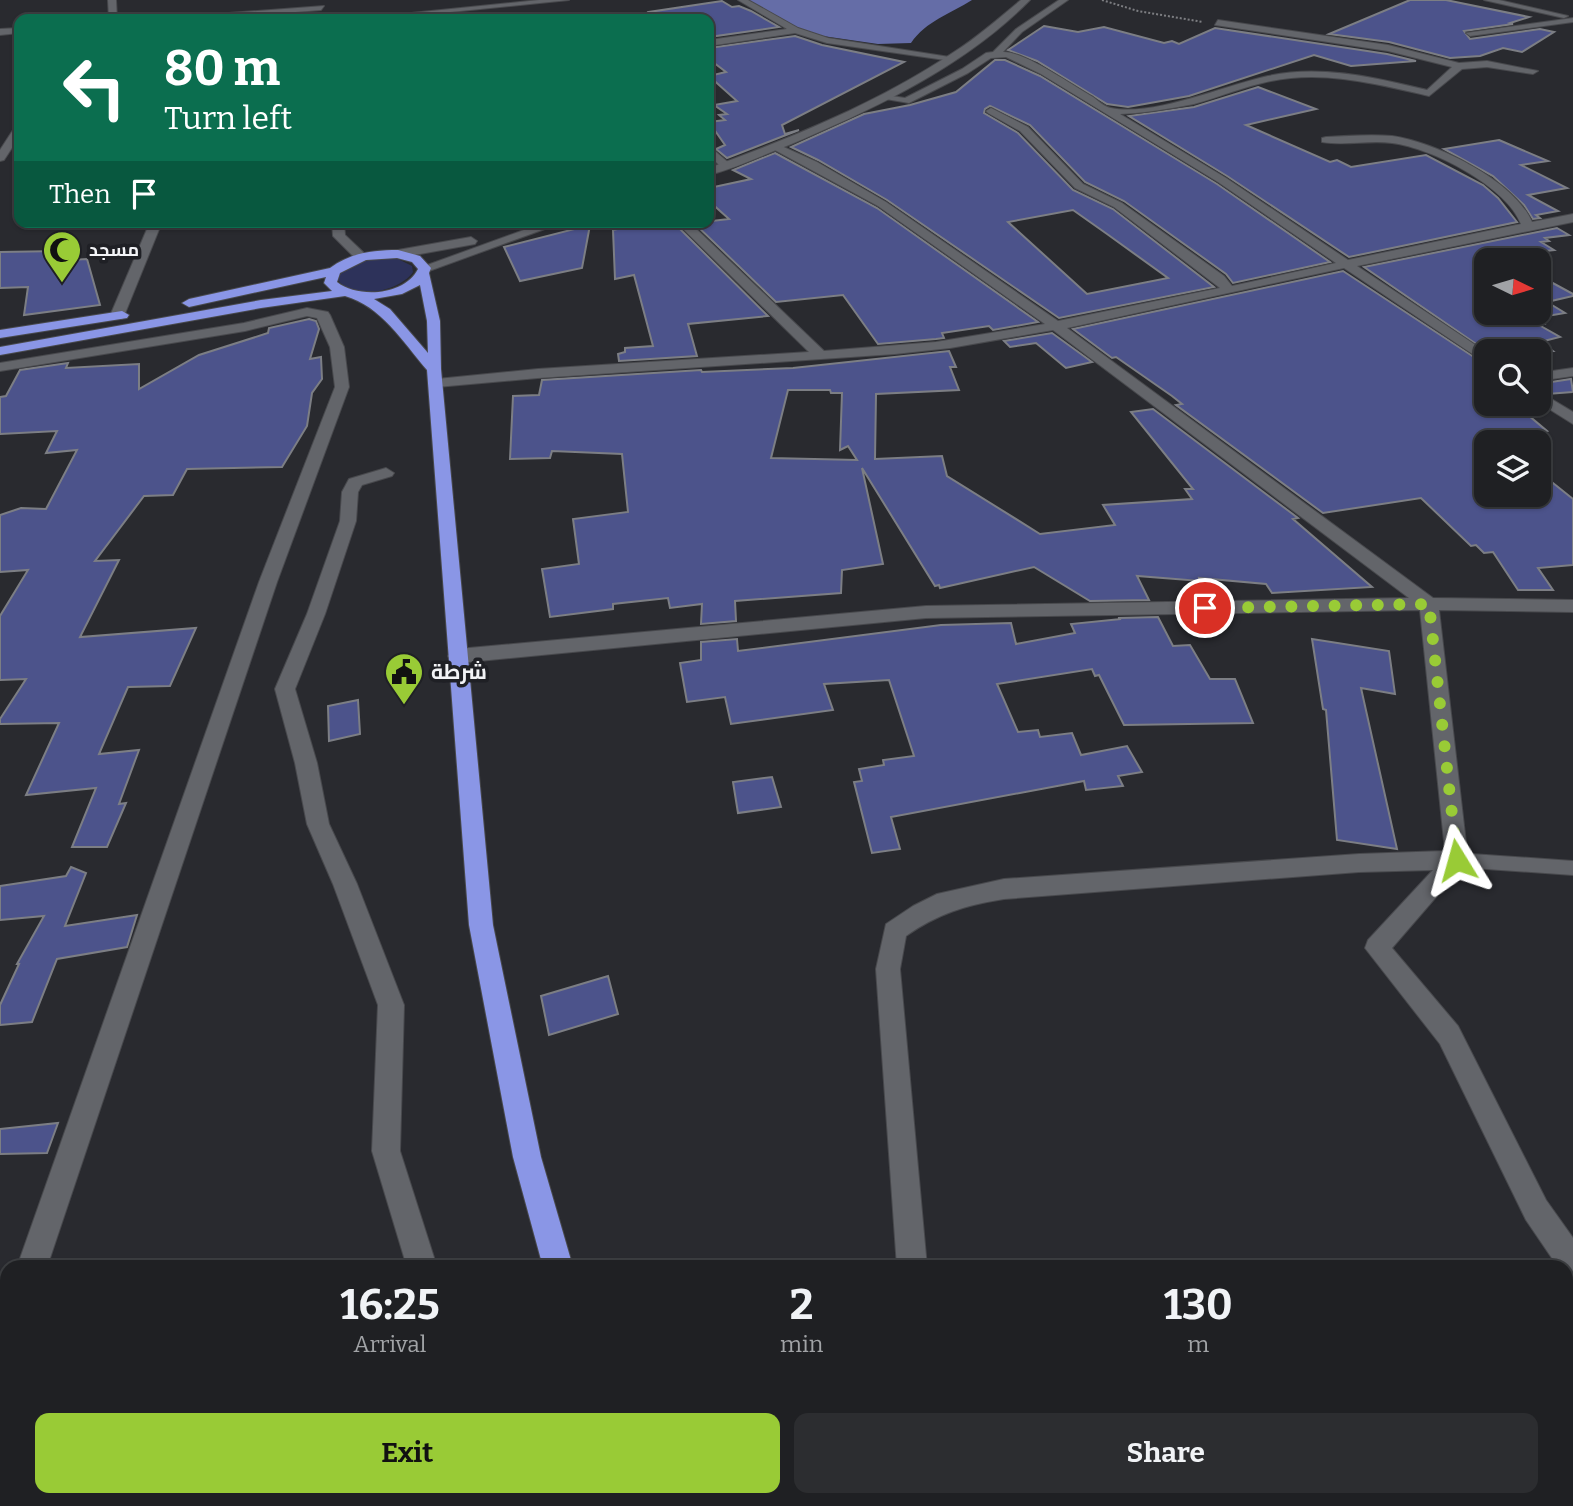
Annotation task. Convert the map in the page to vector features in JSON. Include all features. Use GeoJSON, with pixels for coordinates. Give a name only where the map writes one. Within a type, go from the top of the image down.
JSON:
{"type":"FeatureCollection","features":[{"type":"Feature","properties":{"kind":"highway"},"geometry":{"type":"LineString","coordinates":[[0,334],[117,316],[258,289],[334,271],[361,257],[398,254],[416,259],[424,271],[437,348],[436,376],[481,925],[527,1157],[556,1260]]}},
{"type":"Feature","properties":{"kind":"highway"},"geometry":{"type":"LineString","coordinates":[[334,271],[330,284],[343,293]]}},
{"type":"Feature","properties":{"kind":"highway"},"geometry":{"type":"LineString","coordinates":[[0,351],[272,303],[343,293],[360,296],[384,294],[407,288],[424,271]]}},
{"type":"Feature","properties":{"kind":"highway"},"geometry":{"type":"LineString","coordinates":[[360,296],[385,312],[415,343],[436,376]]}},
{"type":"Feature","properties":{"kind":"street"},"geometry":{"type":"LineString","coordinates":[[402,14],[493,4],[565,0]]}},
{"type":"Feature","properties":{"kind":"street"},"geometry":{"type":"LineString","coordinates":[[742,0],[795,30],[827,40],[952,58]]}},
{"type":"Feature","properties":{"kind":"street"},"geometry":{"type":"LineString","coordinates":[[714,170],[777,147],[885,98],[952,58],[1026,0]]}},
{"type":"Feature","properties":{"kind":"street"},"geometry":{"type":"LineString","coordinates":[[885,98],[903,101],[912,99],[997,53],[1008,37],[1018,33],[1064,0]]}},
{"type":"Feature","properties":{"kind":"street"},"geometry":{"type":"LineString","coordinates":[[1488,0],[1573,19]]}},
{"type":"Feature","properties":{"kind":"street"},"geometry":{"type":"LineString","coordinates":[[223,14],[321,4]]}},
{"type":"Feature","properties":{"kind":"street"},"geometry":{"type":"LineString","coordinates":[[1470,33],[1573,19]]}},
{"type":"Feature","properties":{"kind":"street"},"geometry":{"type":"LineString","coordinates":[[1218,23],[1388,48],[1459,66],[1487,64],[1533,71]]}},
{"type":"Feature","properties":{"kind":"street"},"geometry":{"type":"LineString","coordinates":[[714,42],[795,30]]}},
{"type":"Feature","properties":{"kind":"street"},"geometry":{"type":"LineString","coordinates":[[997,53],[1007,54],[1044,72],[1222,180],[1474,351]]}},
{"type":"Feature","properties":{"kind":"street"},"geometry":{"type":"LineString","coordinates":[[1110,111],[1142,110],[1179,104],[1270,78],[1304,75],[1360,77],[1429,93],[1459,66]]}},
{"type":"Feature","properties":{"kind":"street"},"geometry":{"type":"LineString","coordinates":[[990,111],[1024,129],[1079,186],[1118,205],[1219,279],[1228,289]]}},
{"type":"Feature","properties":{"kind":"street"},"geometry":{"type":"LineString","coordinates":[[0,158],[14,137]]}},
{"type":"Feature","properties":{"kind":"street"},"geometry":{"type":"LineString","coordinates":[[1326,140],[1399,140],[1420,146],[1465,168],[1501,193],[1521,209],[1528,226]]}},
{"type":"Feature","properties":{"kind":"street"},"geometry":{"type":"LineString","coordinates":[[777,147],[813,163],[896,210],[1429,604],[1457,860],[1377,948],[1449,1035],[1536,1210],[1571,1260]]}},
{"type":"Feature","properties":{"kind":"street"},"geometry":{"type":"LineString","coordinates":[[714,154],[726,166]]}},
{"type":"Feature","properties":{"kind":"street"},"geometry":{"type":"LineString","coordinates":[[436,376],[736,363],[946,345],[1264,284],[1345,263],[1573,218]]}},
{"type":"Feature","properties":{"kind":"street"},"geometry":{"type":"LineString","coordinates":[[117,316],[154,228]]}},
{"type":"Feature","properties":{"kind":"street"},"geometry":{"type":"LineString","coordinates":[[338,228],[339,236],[361,257]]}},
{"type":"Feature","properties":{"kind":"street"},"geometry":{"type":"LineString","coordinates":[[424,271],[541,228]]}},
{"type":"Feature","properties":{"kind":"street"},"geometry":{"type":"LineString","coordinates":[[688,228],[820,355]]}},
{"type":"Feature","properties":{"kind":"street"},"geometry":{"type":"LineString","coordinates":[[398,254],[529,232]]}},
{"type":"Feature","properties":{"kind":"street"},"geometry":{"type":"LineString","coordinates":[[0,367],[245,327],[307,312],[323,315],[337,347],[342,387],[268,582],[34,1260]]}},
{"type":"Feature","properties":{"kind":"street"},"geometry":{"type":"LineString","coordinates":[[1551,375],[1573,372]]}},
{"type":"Feature","properties":{"kind":"street"},"geometry":{"type":"LineString","coordinates":[[1551,404],[1573,419]]}},
{"type":"Feature","properties":{"kind":"street"},"geometry":{"type":"LineString","coordinates":[[386,473],[355,482],[351,492],[348,521],[316,614],[285,689],[306,763],[318,824],[345,884],[391,1005],[386,1151],[420,1260]]}},
{"type":"Feature","properties":{"kind":"street"},"geometry":{"type":"LineString","coordinates":[[458,656],[926,612],[1429,604],[1573,606]]}},
{"type":"Feature","properties":{"kind":"street"},"geometry":{"type":"LineString","coordinates":[[911,1260],[888,969],[895,931],[923,909],[964,895],[1004,889],[1359,863],[1457,860]]}},
{"type":"Feature","properties":{"kind":"lane"},"geometry":{"type":"LineString","coordinates":[[1457,860],[1573,868]]}},
{"type":"Feature","properties":{"kind":"path"},"geometry":{"type":"LineString","coordinates":[[1102,0],[1176,18],[1218,23]]}},
{"type":"Feature","properties":{"kind":"shaded area"},"geometry":{"type":"Polygon","coordinates":[[[747,0],[972,0],[931,23],[911,43],[878,44],[809,34],[747,0]]]}},
{"type":"Feature","properties":{"kind":"shaded area"},"geometry":{"type":"Polygon","coordinates":[[[387,257],[412,266],[413,272],[398,284],[376,291],[354,291],[338,280],[342,270],[361,261],[387,257]]]}},
{"type":"Feature","properties":{"kind":"building"},"geometry":{"type":"Polygon","coordinates":[[[1410,0],[1446,0],[1529,17],[1510,23],[1513,24],[1464,31],[1470,39],[1540,29],[1554,32],[1522,52],[1503,48],[1480,56],[1450,58],[1389,42],[1329,34],[1410,0]]]}},
{"type":"Feature","properties":{"kind":"building"},"geometry":{"type":"Polygon","coordinates":[[[722,1],[732,7],[739,6],[751,11],[779,27],[714,36],[714,14],[649,12],[722,1]]]}},
{"type":"Feature","properties":{"kind":"building"},"geometry":{"type":"Polygon","coordinates":[[[1044,26],[1078,32],[1104,27],[1164,43],[1172,41],[1179,44],[1215,28],[1387,54],[1416,61],[1351,66],[1314,55],[1189,96],[1128,107],[1107,104],[1037,61],[1008,50],[1044,26]]]}},
{"type":"Feature","properties":{"kind":"building"},"geometry":{"type":"Polygon","coordinates":[[[795,36],[822,45],[904,62],[782,125],[785,134],[799,130],[727,158],[716,149],[725,145],[714,129],[714,121],[725,120],[719,115],[727,114],[714,105],[737,101],[714,80],[714,75],[726,72],[714,63],[714,47],[795,36]]]}},
{"type":"Feature","properties":{"kind":"building"},"geometry":{"type":"Polygon","coordinates":[[[995,60],[1005,60],[1040,76],[1217,184],[1330,262],[1233,283],[1226,274],[1124,201],[1085,182],[1030,125],[990,106],[984,113],[1018,133],[1073,190],[1113,209],[1214,287],[1059,318],[887,200],[791,147],[864,114],[956,92],[995,60]],[[1073,210],[1008,222],[1087,294],[1168,278],[1073,210]]]}},
{"type":"Feature","properties":{"kind":"building"},"geometry":{"type":"Polygon","coordinates":[[[1258,87],[1316,109],[1246,125],[1330,162],[1337,160],[1351,167],[1426,155],[1483,185],[1498,198],[1517,222],[1349,257],[1227,176],[1129,116],[1194,107],[1258,87]]]}},
{"type":"Feature","properties":{"kind":"building"},"geometry":{"type":"Polygon","coordinates":[[[1499,140],[1548,161],[1521,165],[1567,188],[1528,195],[1558,211],[1536,215],[1540,218],[1533,219],[1524,205],[1493,176],[1444,149],[1499,140]]]}},
{"type":"Feature","properties":{"kind":"building"},"geometry":{"type":"Polygon","coordinates":[[[775,153],[877,208],[1038,322],[993,330],[989,326],[942,333],[944,338],[878,344],[843,295],[776,302],[699,228],[714,228],[714,221],[729,219],[714,206],[714,187],[751,179],[733,170],[775,153]]]}},
{"type":"Feature","properties":{"kind":"building"},"geometry":{"type":"Polygon","coordinates":[[[578,228],[589,228],[582,268],[520,281],[504,247],[578,228]]]}},
{"type":"Feature","properties":{"kind":"building"},"geometry":{"type":"Polygon","coordinates":[[[679,228],[768,316],[688,324],[697,356],[619,361],[618,354],[625,352],[625,348],[653,346],[634,275],[615,279],[613,230],[679,228]]]}},
{"type":"Feature","properties":{"kind":"building"},"geometry":{"type":"Polygon","coordinates":[[[1557,228],[1569,235],[1545,238],[1549,241],[1541,242],[1551,248],[1474,248],[1474,326],[1541,326],[1560,337],[1474,339],[1474,342],[1364,267],[1557,228]]]}},
{"type":"Feature","properties":{"kind":"building"},"geometry":{"type":"Polygon","coordinates":[[[60,251],[53,261],[87,259],[100,305],[24,315],[28,287],[0,288],[0,252],[60,251]]]}},
{"type":"Feature","properties":{"kind":"building"},"geometry":{"type":"Polygon","coordinates":[[[1343,271],[1474,357],[1474,416],[1529,416],[1546,430],[1474,430],[1474,507],[1551,507],[1551,481],[1573,499],[1573,565],[1538,568],[1553,590],[1518,590],[1493,552],[1484,553],[1476,545],[1471,546],[1421,498],[1323,513],[1176,405],[1182,404],[1172,396],[1116,357],[1112,358],[1073,329],[1343,271]]]}},
{"type":"Feature","properties":{"kind":"building"},"geometry":{"type":"Polygon","coordinates":[[[1551,282],[1573,294],[1551,301],[1551,282]]]}},
{"type":"Feature","properties":{"kind":"building"},"geometry":{"type":"Polygon","coordinates":[[[1551,304],[1565,313],[1551,315],[1551,304]]]}},
{"type":"Feature","properties":{"kind":"building"},"geometry":{"type":"Polygon","coordinates":[[[309,319],[316,321],[319,329],[310,359],[321,357],[322,379],[312,393],[307,426],[282,467],[187,469],[173,495],[144,496],[95,561],[119,560],[80,637],[196,628],[170,686],[128,687],[99,754],[139,750],[119,804],[126,803],[107,847],[72,847],[96,788],[26,795],[59,723],[0,724],[0,719],[26,679],[0,680],[0,616],[28,570],[0,572],[0,515],[21,508],[46,509],[77,450],[46,453],[57,431],[0,434],[0,397],[6,396],[20,370],[68,363],[66,368],[139,364],[139,389],[199,355],[268,333],[269,328],[309,319]]]}},
{"type":"Feature","properties":{"kind":"building"},"geometry":{"type":"Polygon","coordinates":[[[1052,333],[1092,362],[1066,368],[1036,343],[1010,347],[1004,341],[1052,333]]]}},
{"type":"Feature","properties":{"kind":"building"},"geometry":{"type":"Polygon","coordinates":[[[949,351],[956,367],[950,367],[959,390],[876,394],[875,459],[942,456],[947,476],[1040,534],[1115,525],[1103,505],[1192,499],[1185,489],[1193,489],[1131,412],[1153,409],[1298,518],[1293,519],[1372,587],[1272,593],[1266,584],[1137,576],[1149,600],[1090,601],[1034,567],[940,588],[939,585],[935,586],[862,468],[883,564],[842,570],[841,593],[735,601],[736,621],[701,624],[702,604],[670,608],[668,598],[613,604],[613,609],[550,617],[542,569],[579,564],[573,519],[628,512],[622,454],[552,451],[550,458],[510,459],[513,396],[539,395],[542,380],[701,370],[793,368],[949,351]],[[788,390],[771,458],[857,460],[848,446],[840,450],[842,393],[831,393],[830,390],[788,390]]]}},
{"type":"Feature","properties":{"kind":"building"},"geometry":{"type":"Polygon","coordinates":[[[1571,379],[1573,392],[1551,394],[1551,382],[1571,379]]]}},
{"type":"Feature","properties":{"kind":"building"},"geometry":{"type":"Polygon","coordinates":[[[1158,617],[1173,646],[1190,645],[1210,679],[1235,679],[1253,723],[1124,725],[1099,675],[1095,676],[1092,669],[997,684],[1018,732],[1038,730],[1040,737],[1072,733],[1081,755],[1127,746],[1142,772],[1118,776],[1123,786],[1086,790],[1084,781],[891,817],[900,849],[872,853],[854,782],[862,781],[859,769],[884,765],[883,760],[914,756],[889,680],[824,684],[833,710],[731,724],[725,697],[687,702],[680,663],[701,660],[701,642],[737,639],[738,651],[941,625],[1011,623],[1016,644],[1075,633],[1071,624],[1121,619],[1118,618],[1158,617]]]}},
{"type":"Feature","properties":{"kind":"building"},"geometry":{"type":"Polygon","coordinates":[[[1312,639],[1389,651],[1395,694],[1361,688],[1397,849],[1337,840],[1326,710],[1323,709],[1312,639]]]}},
{"type":"Feature","properties":{"kind":"building"},"geometry":{"type":"Polygon","coordinates":[[[358,700],[360,734],[329,741],[328,706],[358,700]]]}},
{"type":"Feature","properties":{"kind":"building"},"geometry":{"type":"Polygon","coordinates":[[[772,777],[781,807],[738,813],[733,782],[772,777]]]}},
{"type":"Feature","properties":{"kind":"building"},"geometry":{"type":"Polygon","coordinates":[[[71,867],[86,873],[65,926],[137,915],[127,947],[57,959],[32,1022],[0,1025],[0,1005],[17,964],[44,916],[0,920],[0,886],[66,876],[71,867]]]}},
{"type":"Feature","properties":{"kind":"building"},"geometry":{"type":"Polygon","coordinates":[[[608,976],[618,1014],[549,1035],[541,996],[608,976]]]}},
{"type":"Feature","properties":{"kind":"building"},"geometry":{"type":"Polygon","coordinates":[[[58,1123],[47,1153],[0,1154],[0,1129],[58,1123]]]}},
{"type":"Feature","properties":{"kind":"place","name":"مسجد"},"geometry":{"type":"Point","coordinates":[62,284]}},
{"type":"Feature","properties":{"kind":"place","name":"شرطة"},"geometry":{"type":"Point","coordinates":[404,706]}},
{"type":"Feature","properties":{"kind":"route"},"geometry":{"type":"LineString","coordinates":[[1205,608],[1429,604],[1457,860]]}}]}
